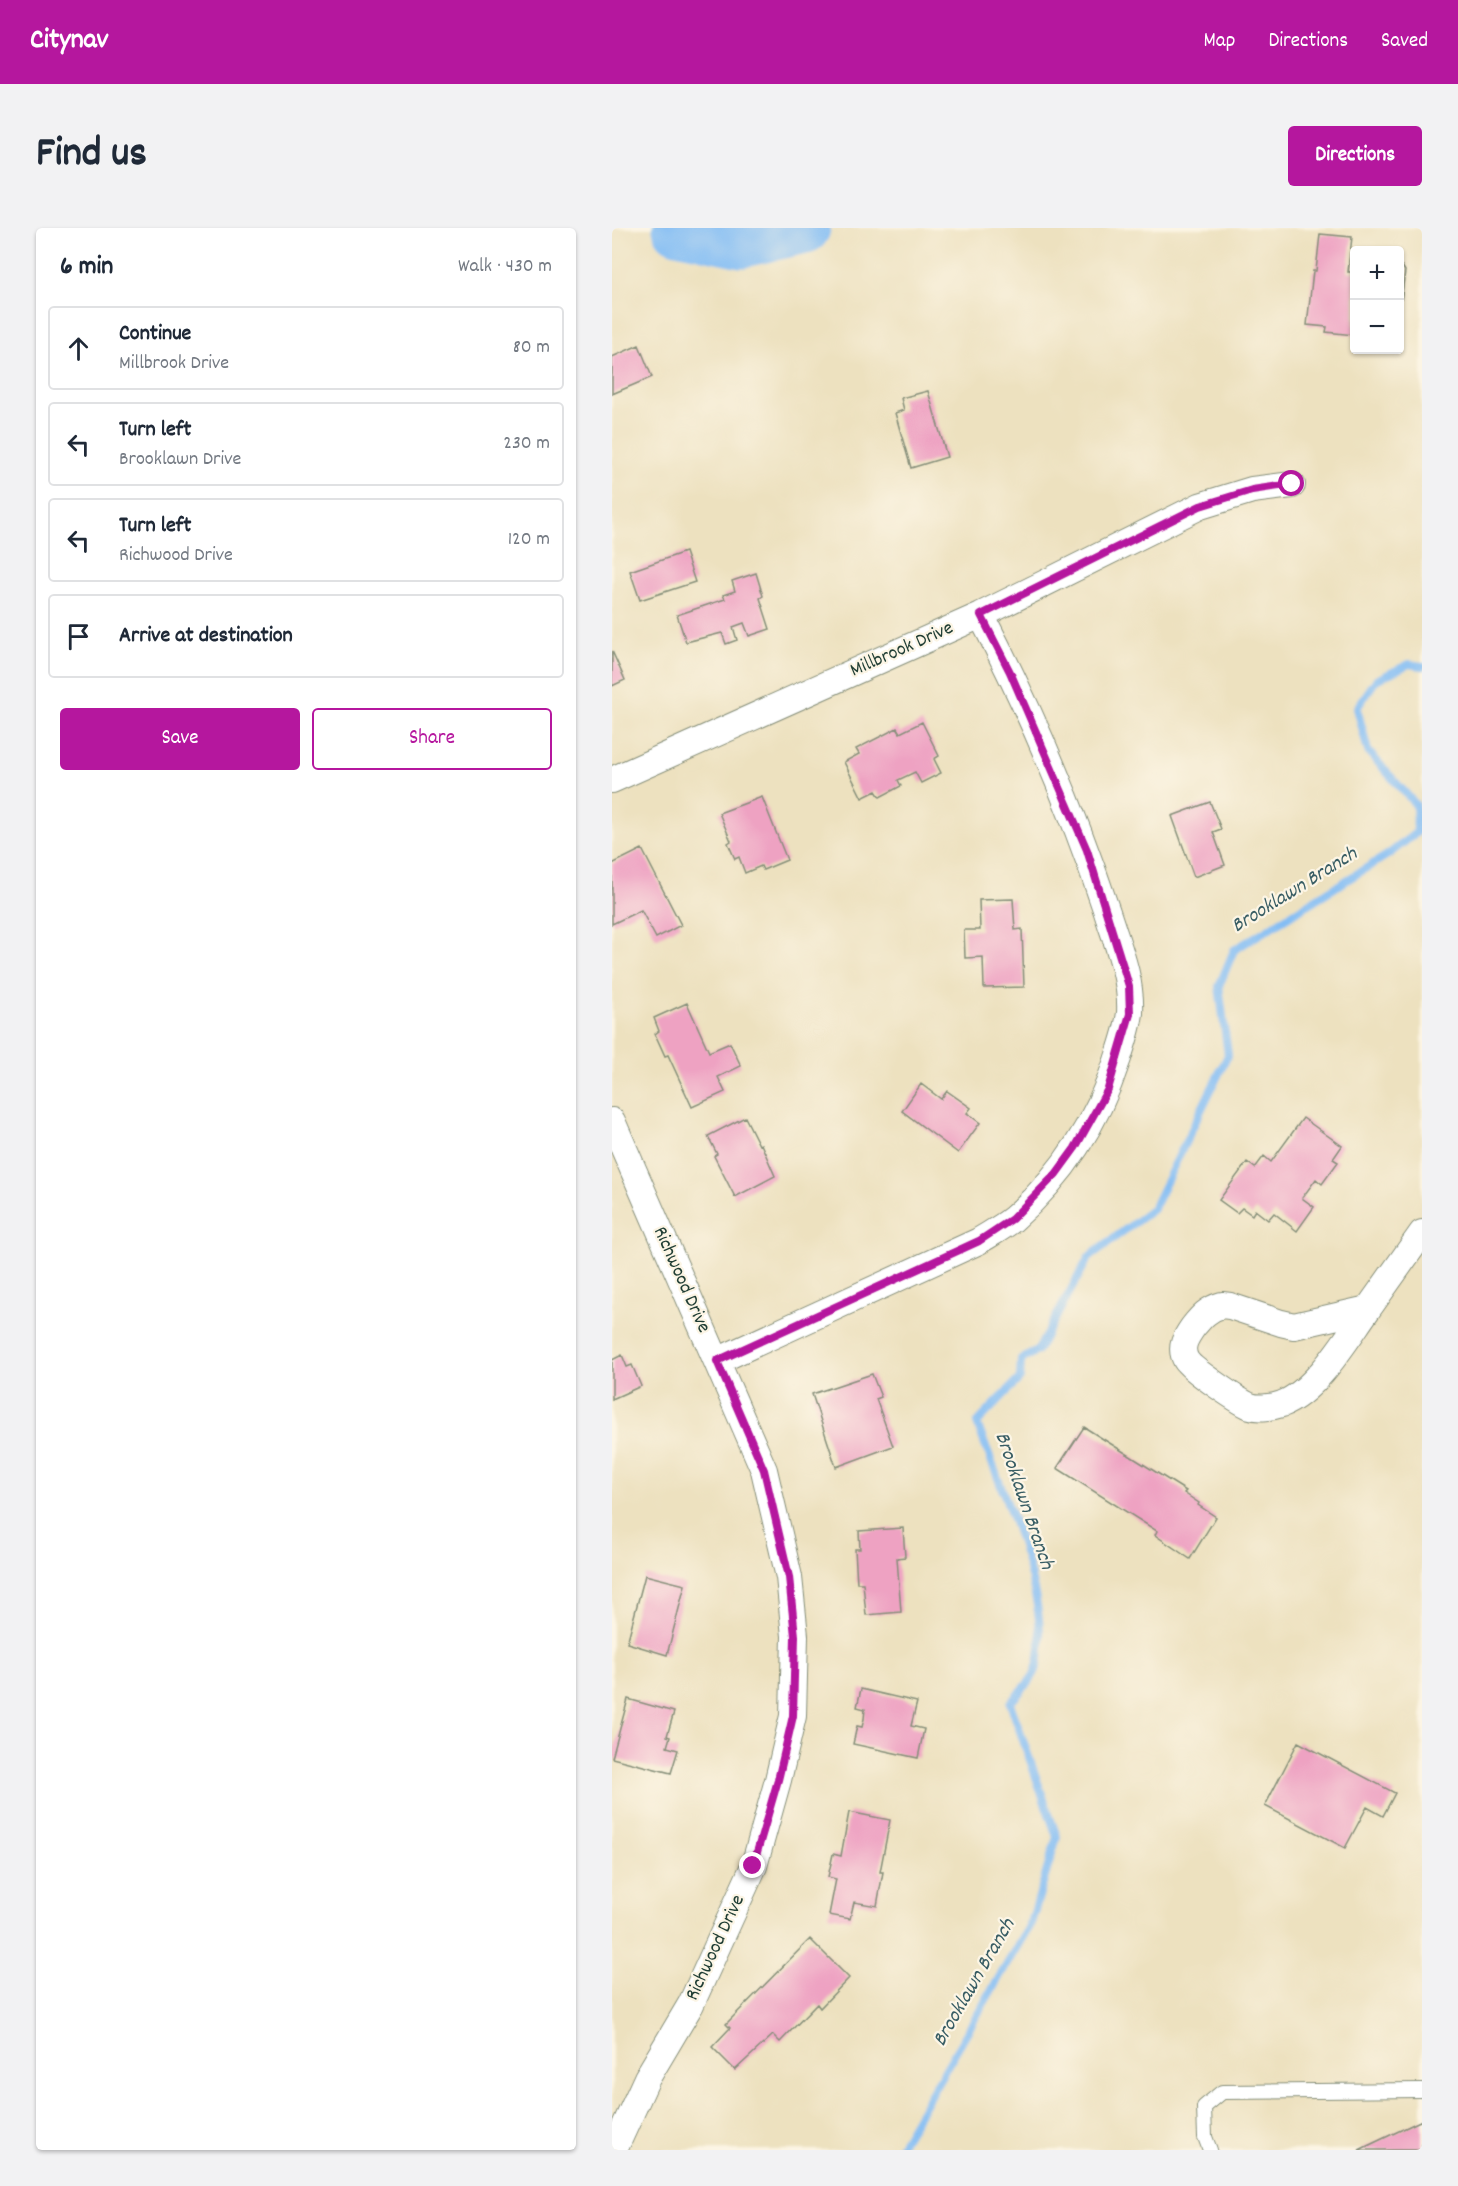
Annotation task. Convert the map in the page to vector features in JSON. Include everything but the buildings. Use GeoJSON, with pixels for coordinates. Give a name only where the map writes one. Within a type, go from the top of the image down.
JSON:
{"type":"FeatureCollection","features":[{"type":"Feature","properties":{"kind":"street","name":"Millbrook Drive"},"geometry":{"type":"LineString","coordinates":[[612,780],[981,615],[1200,506],[1252,490],[1292,484]]}},
{"type":"Feature","properties":{"kind":"street"},"geometry":{"type":"LineString","coordinates":[[717,1361],[979,1241],[1012,1219],[1056,1174],[1075,1148],[1108,1089],[1130,1014],[1129,986],[1087,850],[1010,672],[981,615]]}},
{"type":"Feature","properties":{"kind":"street","name":"Richwood Drive"},"geometry":{"type":"LineString","coordinates":[[612,1121],[764,1470],[789,1577],[795,1636],[793,1716],[778,1780],[753,1866],[691,2004],[648,2078],[614,2150]]}},
{"type":"Feature","properties":{"kind":"street"},"geometry":{"type":"LineString","coordinates":[[1368,1309],[1294,1326],[1222,1305],[1204,1314],[1184,1339],[1183,1348],[1186,1360],[1195,1370],[1250,1406],[1264,1407],[1282,1403],[1300,1392],[1325,1369],[1368,1309],[1422,1233]]}},
{"type":"Feature","properties":{"kind":"lane"},"geometry":{"type":"LineString","coordinates":[[1210,2150],[1204,2136],[1204,2107],[1222,2092],[1422,2090]]}},
{"type":"Feature","properties":{"kind":"waterway"},"geometry":{"type":"LineString","coordinates":[[678,228],[742,242],[805,228]]}},
{"type":"Feature","properties":{"kind":"waterway","name":"Brooklawn Branch"},"geometry":{"type":"LineString","coordinates":[[898,2150],[1031,1923],[1057,1837],[1010,1703],[1036,1670],[1040,1644],[1032,1581],[1011,1512],[977,1423],[1020,1378],[1021,1360],[1038,1350],[1089,1257],[1153,1209],[1228,1055],[1219,986],[1234,950],[1389,854],[1417,832],[1416,805],[1368,751],[1357,708],[1376,680],[1409,664],[1422,666]]}},
{"type":"Feature","properties":{"kind":"route"},"geometry":{"type":"LineString","coordinates":[[753,1866],[778,1780],[793,1716],[795,1636],[789,1577],[764,1470],[717,1361],[979,1241],[1012,1219],[1056,1174],[1092,1121],[1108,1089],[1130,1014],[1129,986],[1087,850],[1010,672],[981,615],[1200,506],[1252,490],[1292,484]]}}]}
